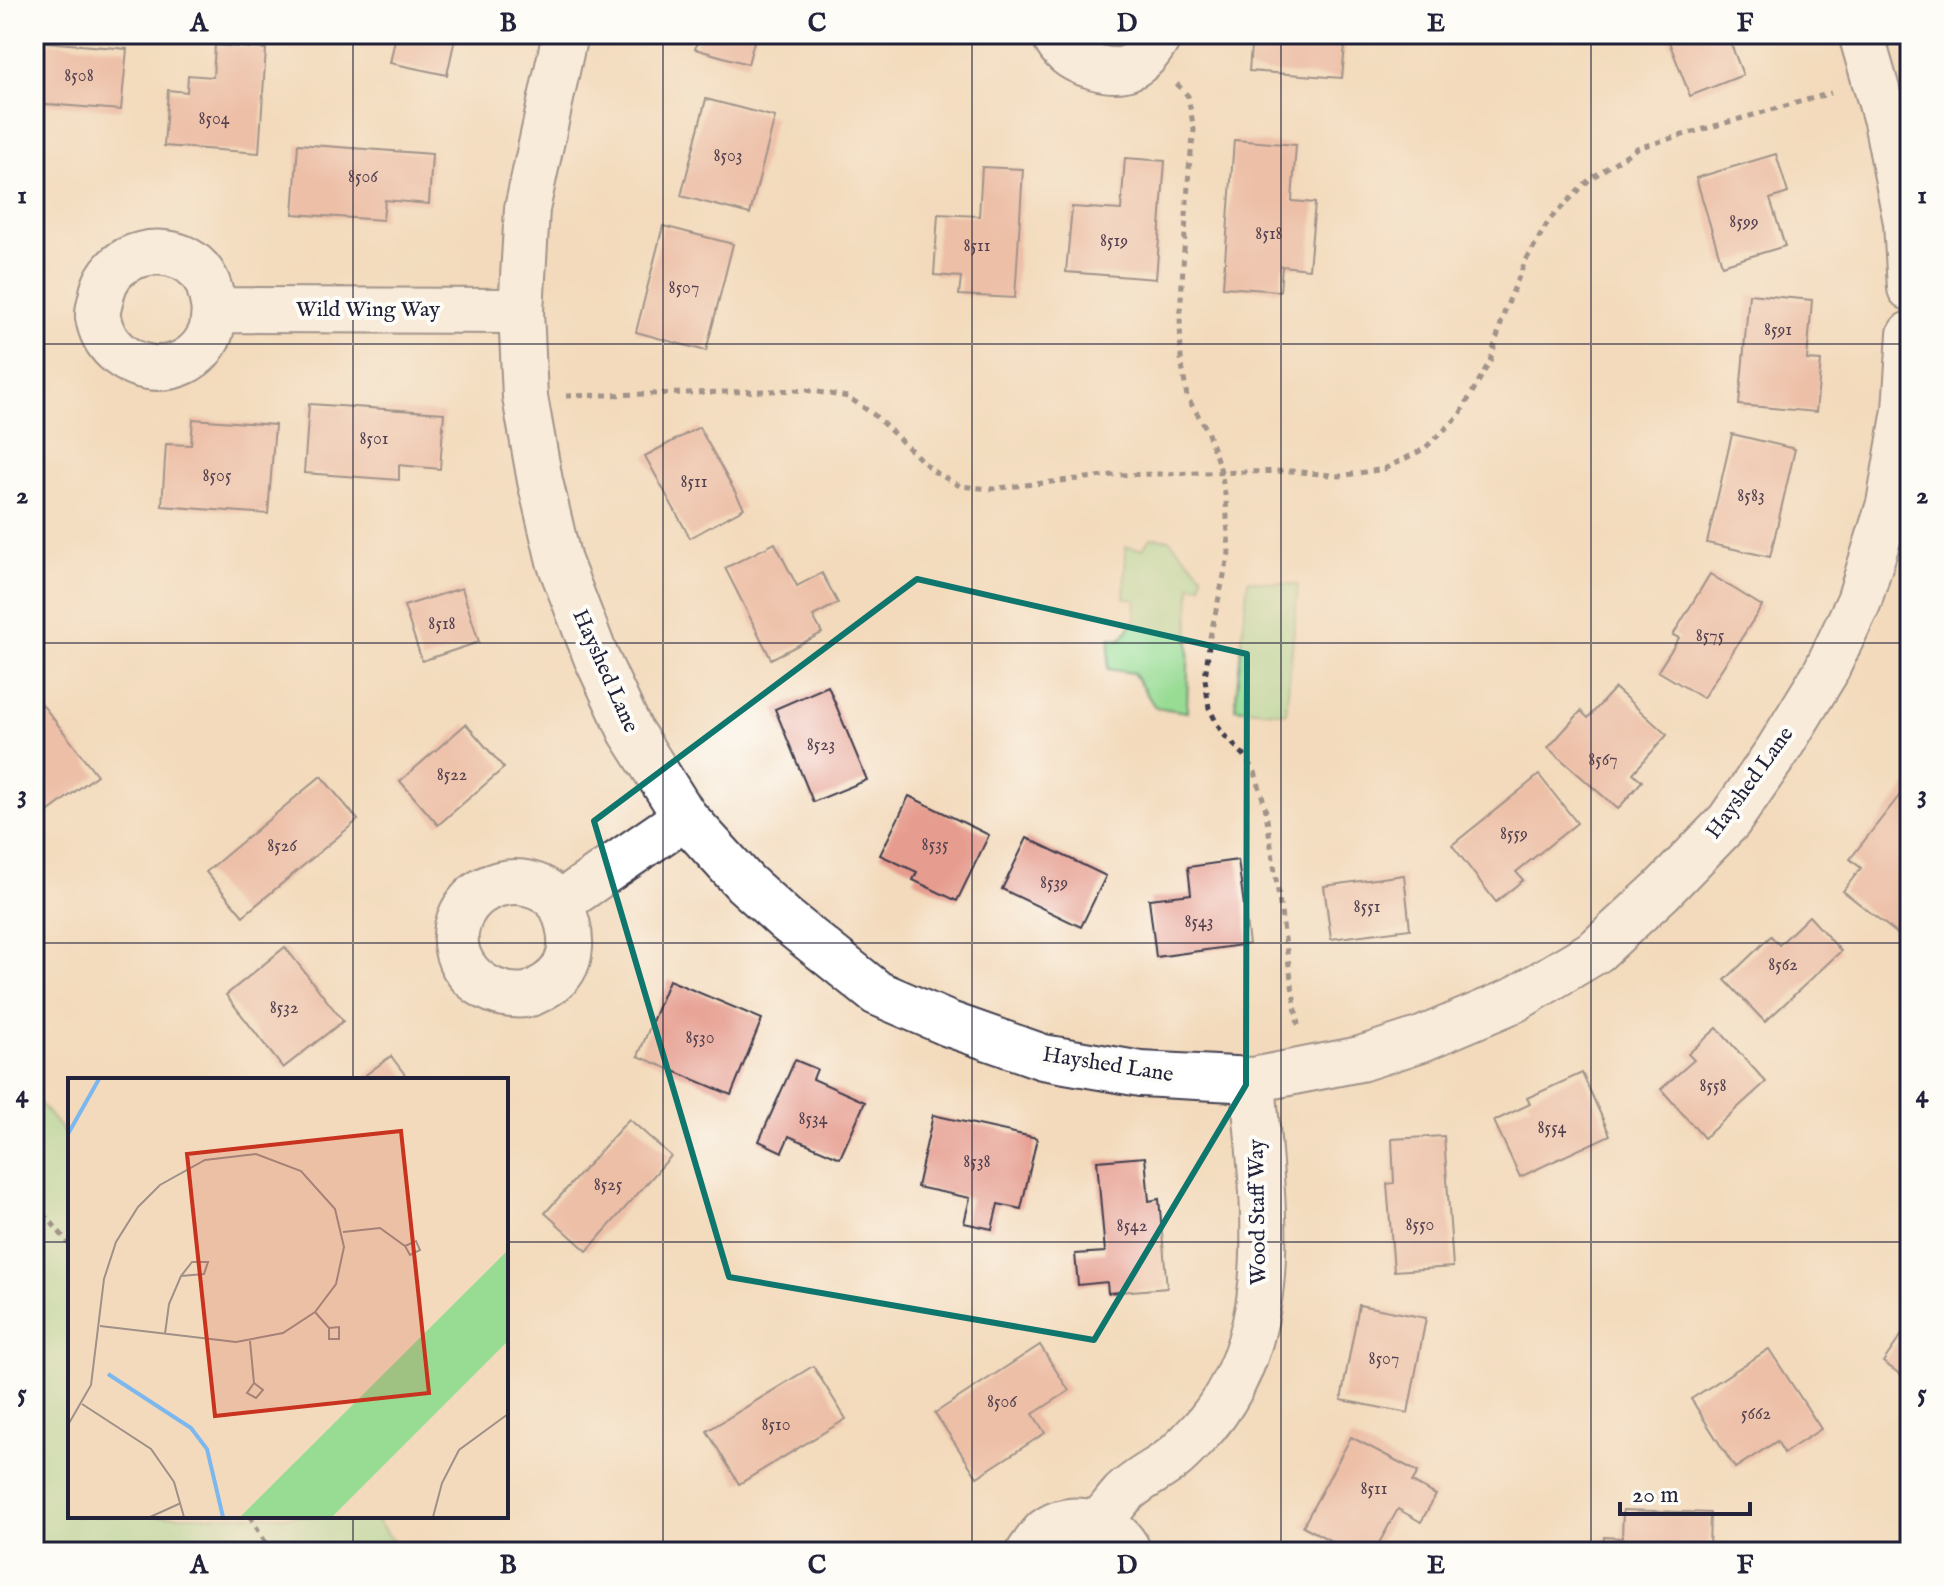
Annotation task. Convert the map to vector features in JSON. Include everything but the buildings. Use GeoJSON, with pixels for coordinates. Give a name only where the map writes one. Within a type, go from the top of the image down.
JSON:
{"type":"FeatureCollection","features":[{"type":"Feature","properties":{"kind":"street","name":"Hayshed Lane"},"geometry":{"type":"LineString","coordinates":[[565,34],[527,209],[521,311],[525,397],[559,561],[596,657],[631,732],[685,817],[745,883],[877,993],[949,1024],[1043,1057],[1141,1074],[1253,1080],[1360,1059],[1422,1039],[1514,1000],[1596,951],[1662,890],[1729,821],[1778,750],[1825,673],[1859,601],[1889,504],[1905,410],[1910,334]]}},
{"type":"Feature","properties":{"kind":"street"},"geometry":{"type":"LineString","coordinates":[[1053,34],[1061,50],[1079,62],[1108,72],[1131,67],[1154,44]]}},
{"type":"Feature","properties":{"kind":"street"},"geometry":{"type":"LineString","coordinates":[[1861,34],[1906,222],[1910,288]]}},
{"type":"Feature","properties":{"kind":"street","name":"Wild Wing Way"},"geometry":{"type":"LineString","coordinates":[[214,310],[521,311]]}},
{"type":"Feature","properties":{"kind":"street"},"geometry":{"type":"LineString","coordinates":[[560,903],[685,817]]}},
{"type":"Feature","properties":{"kind":"street","name":"Wood Staff Way"},"geometry":{"type":"LineString","coordinates":[[1029,1552],[1044,1532],[1057,1525],[1082,1520],[1114,1538],[1123,1493],[1176,1456],[1206,1425],[1228,1394],[1247,1355],[1259,1311],[1263,1276],[1263,1228],[1253,1080]]}},
{"type":"Feature","properties":{"kind":"path"},"geometry":{"type":"LineString","coordinates":[[1154,44],[1188,96],[1194,130],[1180,316],[1181,359],[1187,397],[1206,428],[1221,471],[1226,500],[1229,553],[1210,637],[1205,679],[1209,708],[1222,733],[1244,755],[1255,772],[1265,806],[1305,1069]]}},
{"type":"Feature","properties":{"kind":"path"},"geometry":{"type":"LineString","coordinates":[[525,397],[806,390],[848,397],[873,414],[933,471],[960,486],[990,489],[1113,475],[1291,471],[1340,476],[1384,469],[1424,449],[1459,416],[1490,361],[1505,310],[1525,262],[1550,219],[1590,179],[1637,148],[1875,83]]}},
{"type":"Feature","properties":{"kind":"path"},"geometry":{"type":"LineString","coordinates":[[34,1206],[68,1243]]}},
{"type":"Feature","properties":{"kind":"path"},"geometry":{"type":"LineString","coordinates":[[251,1518],[271,1552]]}},
{"type":"Feature","properties":{"kind":"highlighted area"},"geometry":{"type":"Polygon","coordinates":[[[917,579],[1247,654],[1246,1085],[1094,1340],[729,1277],[594,821],[917,579]]]}},
{"type":"Feature","properties":{"kind":"green space"},"geometry":{"type":"Polygon","coordinates":[[[1150,538],[1169,539],[1202,574],[1201,586],[1190,585],[1187,712],[1155,707],[1133,673],[1108,669],[1110,638],[1121,639],[1135,620],[1136,600],[1124,598],[1126,547],[1143,549],[1150,538]]]}},
{"type":"Feature","properties":{"kind":"green space"},"geometry":{"type":"Polygon","coordinates":[[[1248,580],[1298,585],[1286,713],[1235,708],[1248,580]]]}},
{"type":"Feature","properties":{"kind":"green space"},"geometry":{"type":"Polygon","coordinates":[[[34,1096],[68,1138],[68,1518],[375,1518],[402,1552],[34,1552],[34,1096]]]}}]}
